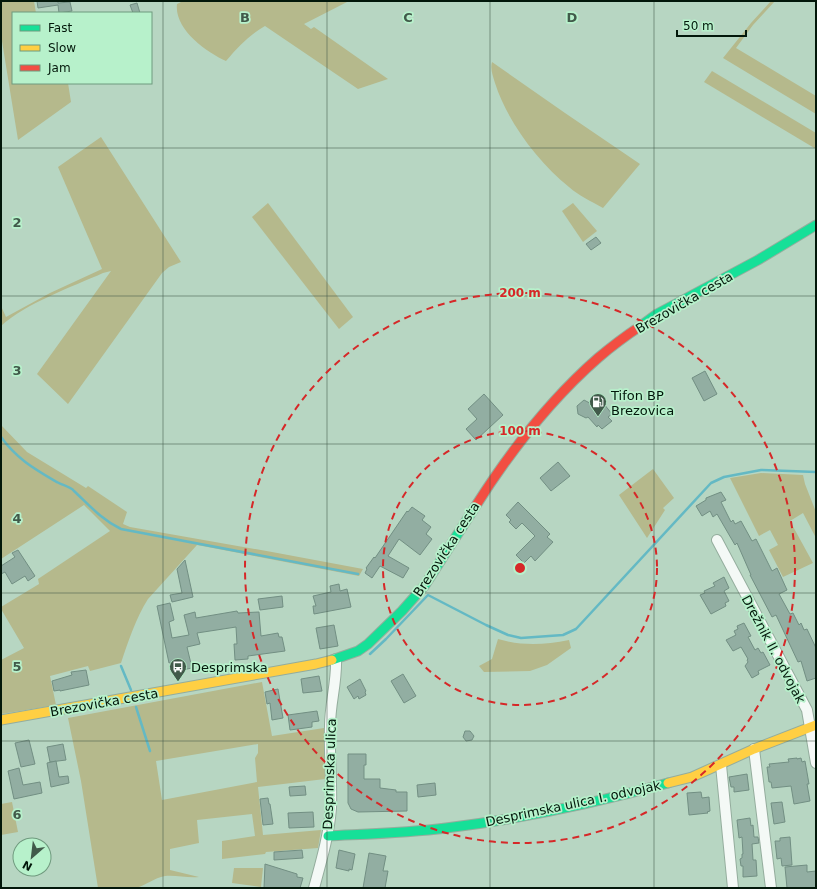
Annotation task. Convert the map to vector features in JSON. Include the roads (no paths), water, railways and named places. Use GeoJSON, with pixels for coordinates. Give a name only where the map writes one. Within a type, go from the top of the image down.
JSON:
{"type":"FeatureCollection","features":[{"type":"Feature","properties":{"kind":"main road","name":"Brezovička cesta"},"geometry":{"type":"LineString","coordinates":[[1,720],[316,664],[351,655],[368,644],[391,623],[425,585],[490,481],[555,400],[593,363],[618,342],[657,314],[758,260],[816,226]]}},
{"type":"Feature","properties":{"kind":"main road","name":"Desprimska ulica I. odvojak"},"geometry":{"type":"LineString","coordinates":[[328,836],[412,831],[534,814],[692,777],[754,749],[813,727]]}},
{"type":"Feature","properties":{"kind":"street","name":"Drežnik II. odvojak"},"geometry":{"type":"LineString","coordinates":[[716,540],[807,710],[813,727],[816,764]]}},
{"type":"Feature","properties":{"kind":"street","name":"Desprimska ulica"},"geometry":{"type":"LineString","coordinates":[[314,888],[328,836],[331,808],[330,726],[332,699],[337,669],[336,659]]}},
{"type":"Feature","properties":{"kind":"street"},"geometry":{"type":"LineString","coordinates":[[754,749],[771,888]]}},
{"type":"Feature","properties":{"kind":"street"},"geometry":{"type":"LineString","coordinates":[[720,765],[733,888]]}},
{"type":"Feature","properties":{"kind":"waterway"},"geometry":{"type":"LineString","coordinates":[[1,437],[25,462],[39,472],[72,489],[102,517],[121,529],[358,574]]}},
{"type":"Feature","properties":{"kind":"waterway"},"geometry":{"type":"LineString","coordinates":[[370,654],[428,595],[508,635],[521,638],[563,635],[576,629],[711,483],[724,477],[761,470],[816,472]]}},
{"type":"Feature","properties":{"kind":"waterway"},"geometry":{"type":"LineString","coordinates":[[121,666],[131,690]]}},
{"type":"Feature","properties":{"kind":"waterway"},"geometry":{"type":"LineString","coordinates":[[136,707],[150,751]]}},
{"type":"Feature","properties":{"kind":"place","name":"Tifon BP Brezovica"},"geometry":{"type":"Point","coordinates":[598,417]}},
{"type":"Feature","properties":{"kind":"place","name":"Desprimska"},"geometry":{"type":"Point","coordinates":[178,682]}}]}
